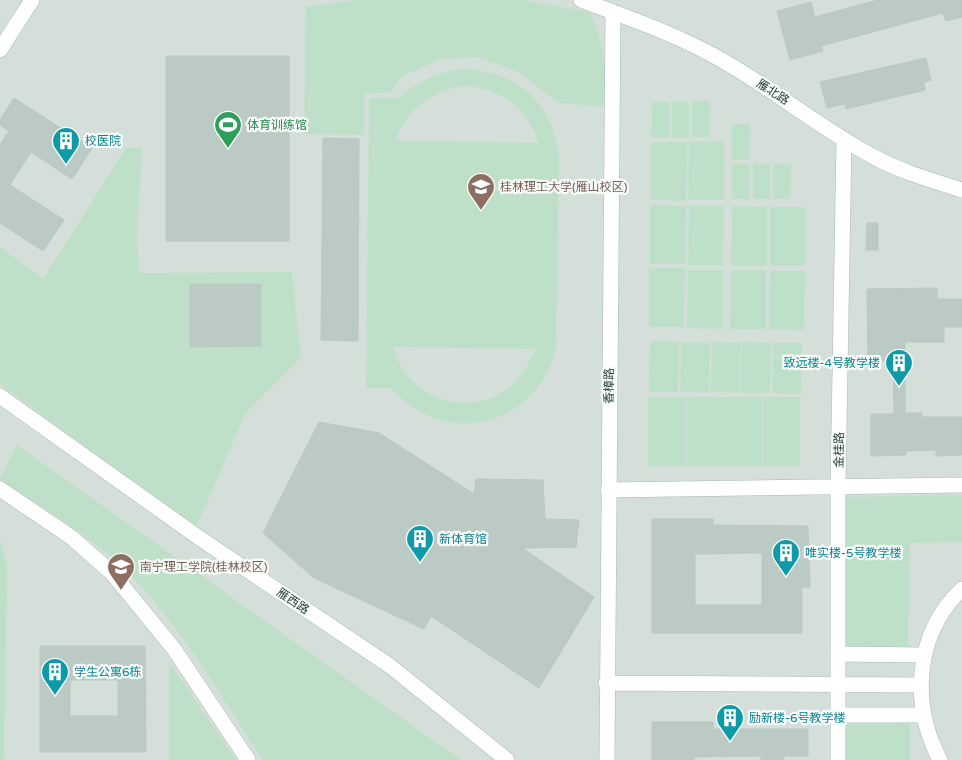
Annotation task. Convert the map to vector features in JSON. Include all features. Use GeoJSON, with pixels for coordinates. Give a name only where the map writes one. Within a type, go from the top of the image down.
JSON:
{"type":"FeatureCollection","features":[{"type":"Feature","properties":{"kind":"street"},"geometry":{"type":"LineString","coordinates":[[0,50],[32,0]]}},
{"type":"Feature","properties":{"kind":"street","name":"雁北路"},"geometry":{"type":"LineString","coordinates":[[582,0],[724,61],[844,140],[878,160],[962,190]]}},
{"type":"Feature","properties":{"kind":"street","name":"香樟路"},"geometry":{"type":"LineString","coordinates":[[607,760],[606,682],[613,12]]}},
{"type":"Feature","properties":{"kind":"street","name":"金桂路"},"geometry":{"type":"LineString","coordinates":[[838,760],[838,488],[844,140]]}},
{"type":"Feature","properties":{"kind":"street","name":"雁西路"},"geometry":{"type":"LineString","coordinates":[[0,396],[198,538],[390,666],[507,760]]}},
{"type":"Feature","properties":{"kind":"street"},"geometry":{"type":"LineString","coordinates":[[608,490],[962,485]]}},
{"type":"Feature","properties":{"kind":"street"},"geometry":{"type":"LineString","coordinates":[[0,489],[71,537],[112,573],[174,648],[248,760]]}},
{"type":"Feature","properties":{"kind":"street"},"geometry":{"type":"LineString","coordinates":[[940,760],[922,715],[921,685],[924,655],[944,611],[962,589]]}},
{"type":"Feature","properties":{"kind":"street"},"geometry":{"type":"LineString","coordinates":[[838,654],[924,655]]}},
{"type":"Feature","properties":{"kind":"street"},"geometry":{"type":"LineString","coordinates":[[606,682],[921,685]]}},
{"type":"Feature","properties":{"kind":"street"},"geometry":{"type":"LineString","coordinates":[[838,715],[922,715]]}},
{"type":"Feature","properties":{"kind":"shaded area","name":"桂林理工大学(雁山校区)"},"geometry":{"type":"Polygon","coordinates":[[[0,0],[962,0],[962,760],[0,760],[0,0]]]}},
{"type":"Feature","properties":{"kind":"green space"},"geometry":{"type":"Polygon","coordinates":[[[355,0],[521,0],[590,12],[599,36],[604,59],[606,107],[558,103],[519,72],[477,57],[441,59],[402,76],[391,92],[364,94],[364,135],[304,134],[306,7],[355,0]]]}},
{"type":"Feature","properties":{"kind":"green space"},"geometry":{"type":"Polygon","coordinates":[[[463,69],[483,71],[500,76],[516,83],[529,93],[549,120],[559,157],[556,349],[545,376],[529,397],[509,412],[486,421],[462,423],[437,419],[413,407],[391,388],[366,388],[369,98],[399,98],[428,78],[445,72],[463,69]],[[467,86],[443,91],[423,102],[407,119],[396,141],[538,143],[528,120],[512,103],[492,91],[467,86]],[[393,347],[400,365],[411,380],[425,391],[441,399],[458,403],[476,402],[494,397],[510,387],[522,374],[536,349],[535,349],[393,347]]]}},
{"type":"Feature","properties":{"kind":"green space"},"geometry":{"type":"Polygon","coordinates":[[[692,101],[710,101],[709,137],[692,137],[692,101]]]}},
{"type":"Feature","properties":{"kind":"green space"},"geometry":{"type":"Polygon","coordinates":[[[652,102],[669,102],[669,138],[651,137],[652,102]]]}},
{"type":"Feature","properties":{"kind":"green space"},"geometry":{"type":"Polygon","coordinates":[[[672,102],[689,102],[689,138],[672,137],[672,102]]]}},
{"type":"Feature","properties":{"kind":"green space"},"geometry":{"type":"Polygon","coordinates":[[[732,124],[750,124],[749,160],[732,160],[732,124]]]}},
{"type":"Feature","properties":{"kind":"green space"},"geometry":{"type":"Polygon","coordinates":[[[689,141],[724,142],[724,200],[688,200],[689,141]]]}},
{"type":"Feature","properties":{"kind":"green space"},"geometry":{"type":"Polygon","coordinates":[[[651,142],[687,142],[686,201],[651,200],[651,142]]]}},
{"type":"Feature","properties":{"kind":"green space"},"geometry":{"type":"Polygon","coordinates":[[[126,148],[142,148],[137,234],[139,273],[292,272],[301,357],[245,414],[196,528],[0,384],[0,247],[43,279],[126,148]]]}},
{"type":"Feature","properties":{"kind":"green space"},"geometry":{"type":"Polygon","coordinates":[[[732,163],[749,164],[749,199],[732,199],[732,163]]]}},
{"type":"Feature","properties":{"kind":"green space"},"geometry":{"type":"Polygon","coordinates":[[[753,163],[770,164],[770,199],[753,199],[753,163]]]}},
{"type":"Feature","properties":{"kind":"green space"},"geometry":{"type":"Polygon","coordinates":[[[773,163],[791,164],[790,199],[773,199],[773,163]]]}},
{"type":"Feature","properties":{"kind":"green space"},"geometry":{"type":"Polygon","coordinates":[[[650,205],[686,206],[685,264],[650,264],[650,205]]]}},
{"type":"Feature","properties":{"kind":"green space"},"geometry":{"type":"Polygon","coordinates":[[[689,206],[724,206],[723,265],[688,265],[689,206]]]}},
{"type":"Feature","properties":{"kind":"green space"},"geometry":{"type":"Polygon","coordinates":[[[732,206],[767,207],[767,266],[731,265],[732,206]]]}},
{"type":"Feature","properties":{"kind":"green space"},"geometry":{"type":"Polygon","coordinates":[[[770,207],[805,207],[805,266],[770,266],[770,207]]]}},
{"type":"Feature","properties":{"kind":"green space"},"geometry":{"type":"Polygon","coordinates":[[[649,268],[685,268],[684,327],[649,327],[649,268]]]}},
{"type":"Feature","properties":{"kind":"green space"},"geometry":{"type":"Polygon","coordinates":[[[688,270],[723,270],[723,329],[687,328],[688,270]]]}},
{"type":"Feature","properties":{"kind":"green space"},"geometry":{"type":"Polygon","coordinates":[[[731,270],[766,270],[766,329],[730,329],[731,270]]]}},
{"type":"Feature","properties":{"kind":"green space"},"geometry":{"type":"Polygon","coordinates":[[[770,271],[805,271],[804,330],[769,329],[770,271]]]}},
{"type":"Feature","properties":{"kind":"green space"},"geometry":{"type":"Polygon","coordinates":[[[650,341],[679,342],[678,392],[649,392],[650,341]]]}},
{"type":"Feature","properties":{"kind":"green space"},"geometry":{"type":"Polygon","coordinates":[[[681,342],[710,343],[709,393],[680,392],[681,342]]]}},
{"type":"Feature","properties":{"kind":"green space"},"geometry":{"type":"Polygon","coordinates":[[[712,342],[741,343],[740,393],[711,392],[712,342]]]}},
{"type":"Feature","properties":{"kind":"green space"},"geometry":{"type":"Polygon","coordinates":[[[742,342],[771,343],[770,393],[741,393],[742,342]]]}},
{"type":"Feature","properties":{"kind":"green space"},"geometry":{"type":"Polygon","coordinates":[[[773,343],[802,343],[801,394],[772,393],[773,343]]]}},
{"type":"Feature","properties":{"kind":"green space"},"geometry":{"type":"Polygon","coordinates":[[[648,397],[686,397],[686,466],[648,466],[648,397]]]}},
{"type":"Feature","properties":{"kind":"green space"},"geometry":{"type":"Polygon","coordinates":[[[687,397],[762,397],[762,466],[687,466],[687,397]]]}},
{"type":"Feature","properties":{"kind":"green space"},"geometry":{"type":"Polygon","coordinates":[[[763,397],[800,397],[800,466],[763,466],[763,397]]]}},
{"type":"Feature","properties":{"kind":"green space"},"geometry":{"type":"Polygon","coordinates":[[[17,445],[461,760],[263,760],[189,647],[157,604],[139,584],[124,568],[90,540],[0,479],[17,445]]]}},
{"type":"Feature","properties":{"kind":"green space"},"geometry":{"type":"Polygon","coordinates":[[[962,495],[962,542],[910,543],[908,647],[842,646],[844,497],[962,495]]]}},
{"type":"Feature","properties":{"kind":"green space"},"geometry":{"type":"Polygon","coordinates":[[[0,538],[7,569],[4,760],[0,760],[0,538]]]}},
{"type":"Feature","properties":{"kind":"green space"},"geometry":{"type":"Polygon","coordinates":[[[169,662],[236,760],[169,760],[169,662]]]}},
{"type":"Feature","properties":{"kind":"green space"},"geometry":{"type":"Polygon","coordinates":[[[910,723],[910,760],[843,760],[842,724],[910,723]]]}},
{"type":"Feature","properties":{"kind":"building"},"geometry":{"type":"Polygon","coordinates":[[[878,0],[962,0],[962,17],[946,21],[943,13],[821,46],[823,51],[790,60],[777,11],[811,2],[815,17],[878,0]]]}},
{"type":"Feature","properties":{"kind":"building","name":"体育训练馆"},"geometry":{"type":"Polygon","coordinates":[[[166,56],[289,56],[289,241],[166,241],[166,56]]]}},
{"type":"Feature","properties":{"kind":"building"},"geometry":{"type":"Polygon","coordinates":[[[926,58],[931,80],[924,82],[925,90],[846,109],[845,104],[827,108],[820,82],[926,58]]]}},
{"type":"Feature","properties":{"kind":"building","name":"校医院"},"geometry":{"type":"Polygon","coordinates":[[[14,98],[92,148],[72,179],[31,152],[10,185],[64,220],[43,251],[0,223],[0,145],[9,131],[0,125],[0,120],[14,98]]]}},
{"type":"Feature","properties":{"kind":"building"},"geometry":{"type":"Polygon","coordinates":[[[323,138],[359,139],[358,341],[321,340],[323,138]]]}},
{"type":"Feature","properties":{"kind":"building"},"geometry":{"type":"Polygon","coordinates":[[[867,223],[878,223],[878,250],[866,250],[867,223]]]}},
{"type":"Feature","properties":{"kind":"building"},"geometry":{"type":"Polygon","coordinates":[[[190,284],[261,284],[261,346],[190,347],[190,284]]]}},
{"type":"Feature","properties":{"kind":"building","name":"致远楼-4号教学楼"},"geometry":{"type":"Polygon","coordinates":[[[937,288],[937,299],[962,299],[962,327],[944,327],[944,342],[905,342],[905,413],[922,413],[922,417],[962,417],[962,455],[936,456],[936,450],[906,451],[906,455],[871,456],[871,414],[894,414],[893,360],[868,361],[867,289],[937,288]]]}},
{"type":"Feature","properties":{"kind":"building","name":"新体育馆"},"geometry":{"type":"Polygon","coordinates":[[[319,422],[379,433],[474,494],[476,479],[543,480],[545,519],[579,520],[576,547],[522,548],[594,597],[539,688],[431,616],[424,629],[314,578],[263,533],[319,422]]]}},
{"type":"Feature","properties":{"kind":"building","name":"唯实楼-5号教学楼"},"geometry":{"type":"Polygon","coordinates":[[[652,519],[713,519],[713,525],[808,526],[810,587],[802,587],[802,633],[652,633],[652,519]],[[762,553],[695,554],[695,605],[762,605],[762,553]]]}},
{"type":"Feature","properties":{"kind":"building","name":"学生公寓6栋"},"geometry":{"type":"Polygon","coordinates":[[[40,646],[145,646],[146,752],[40,752],[40,646]],[[70,680],[70,716],[118,716],[118,680],[70,680]]]}},
{"type":"Feature","properties":{"kind":"building","name":"励新楼-6号教学楼"},"geometry":{"type":"Polygon","coordinates":[[[652,722],[713,722],[713,729],[808,729],[808,756],[784,756],[784,760],[761,760],[761,756],[694,757],[694,760],[652,760],[652,722]]]}},
{"type":"Feature","properties":{"kind":"place","name":"体育训练馆"},"geometry":{"type":"Point","coordinates":[228,149]}},
{"type":"Feature","properties":{"kind":"place","name":"校医院"},"geometry":{"type":"Point","coordinates":[66,165]}},
{"type":"Feature","properties":{"kind":"place","name":"桂林理工大学(雁山校区)"},"geometry":{"type":"Point","coordinates":[481,211]}},
{"type":"Feature","properties":{"kind":"place","name":"致远楼-4号教学楼"},"geometry":{"type":"Point","coordinates":[899,387]}},
{"type":"Feature","properties":{"kind":"place","name":"新体育馆"},"geometry":{"type":"Point","coordinates":[420,563]}},
{"type":"Feature","properties":{"kind":"place","name":"唯实楼-5号教学楼"},"geometry":{"type":"Point","coordinates":[786,577]}},
{"type":"Feature","properties":{"kind":"place","name":"南宁理工学院(桂林校区)"},"geometry":{"type":"Point","coordinates":[121,591]}},
{"type":"Feature","properties":{"kind":"place","name":"学生公寓6栋"},"geometry":{"type":"Point","coordinates":[55,696]}},
{"type":"Feature","properties":{"kind":"place","name":"励新楼-6号教学楼"},"geometry":{"type":"Point","coordinates":[730,742]}}]}
